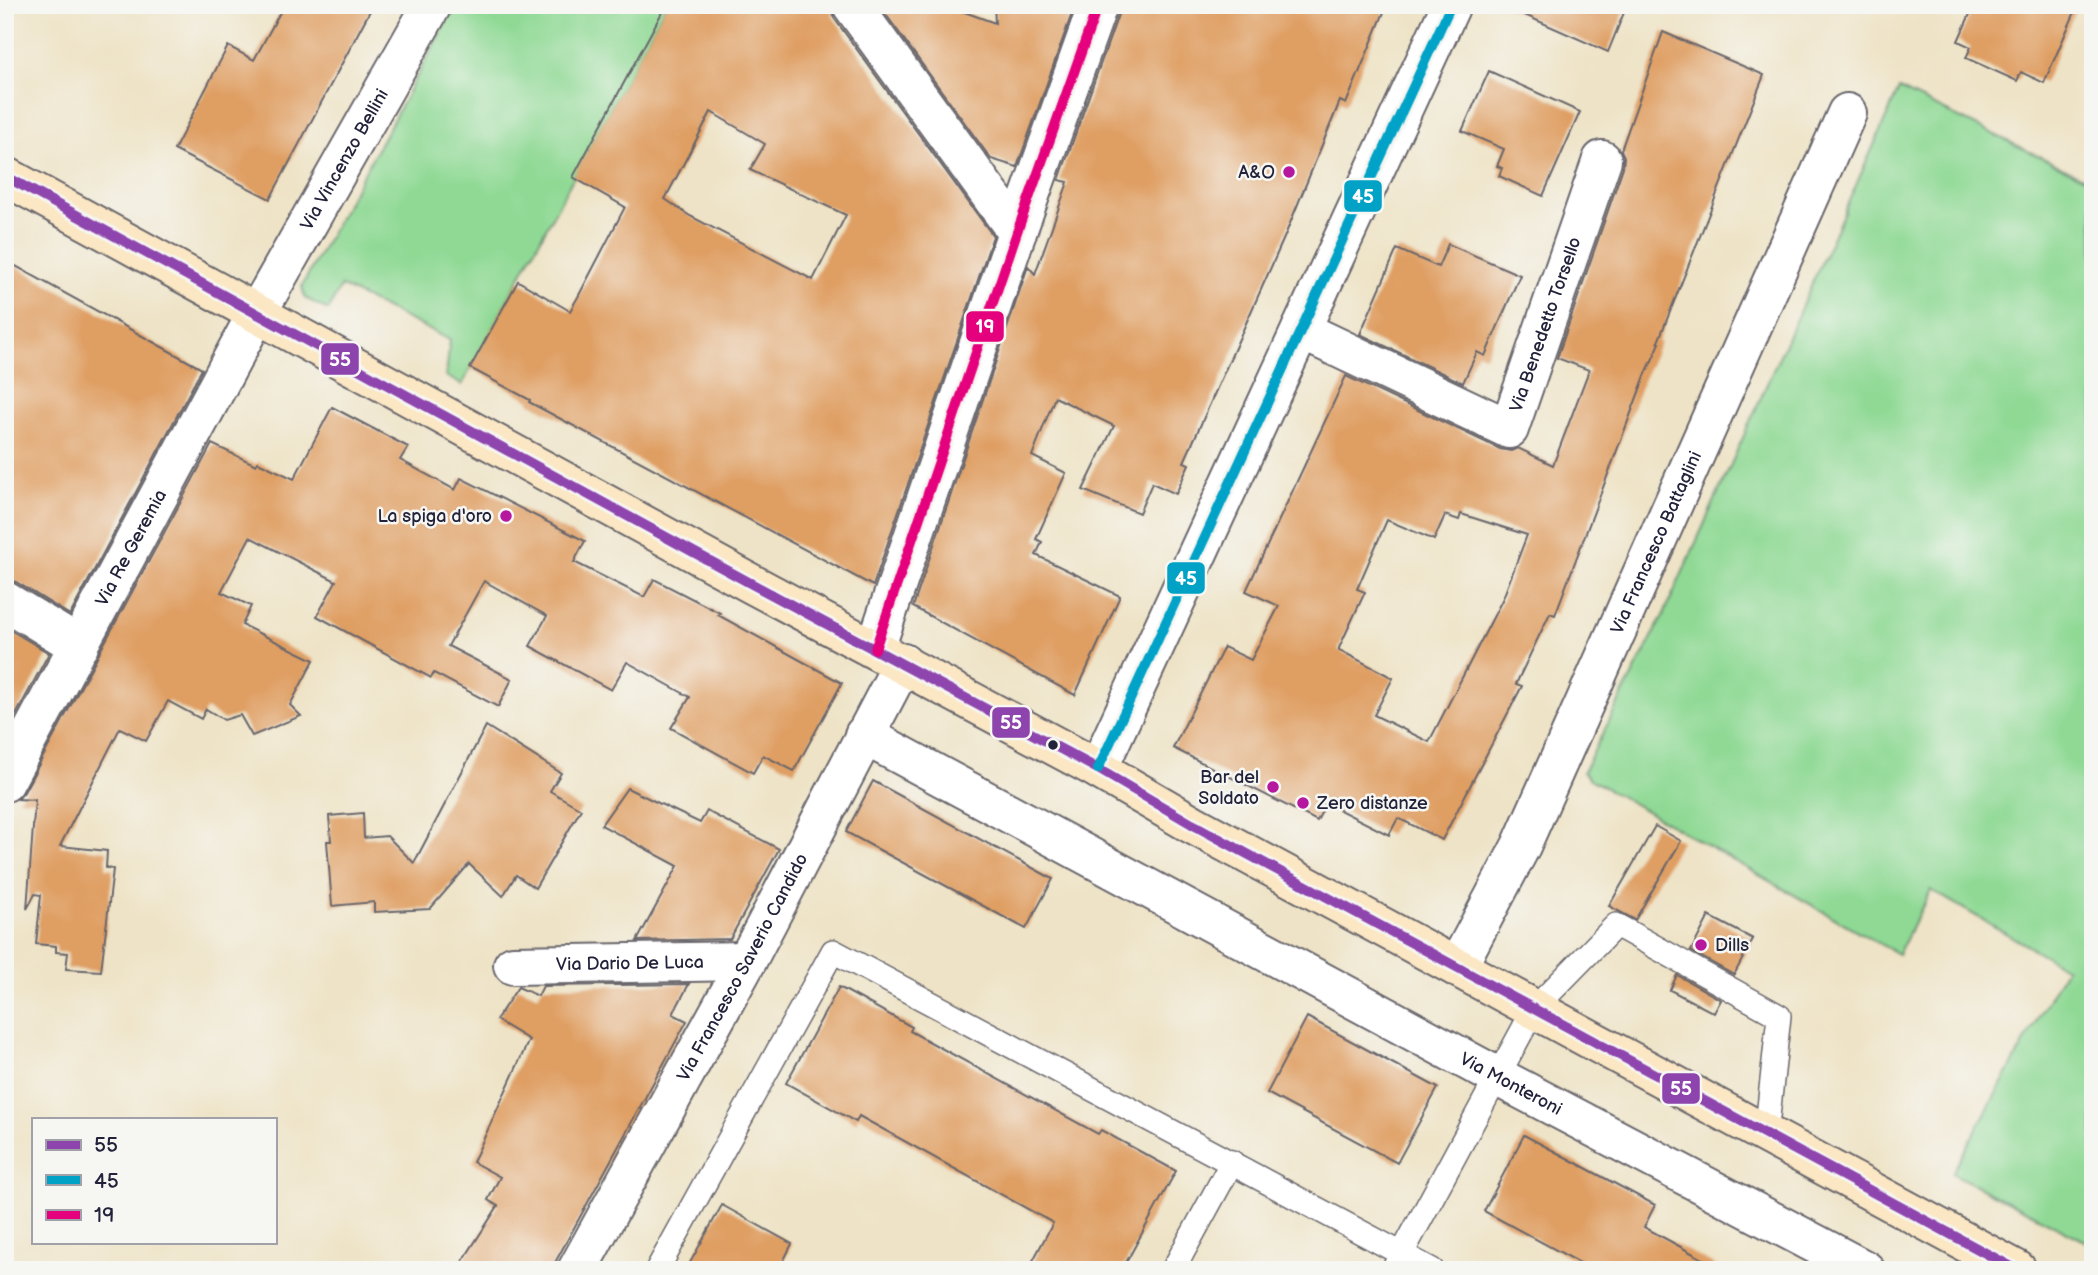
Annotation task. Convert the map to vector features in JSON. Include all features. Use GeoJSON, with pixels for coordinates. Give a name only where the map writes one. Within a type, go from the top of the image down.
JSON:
{"type":"FeatureCollection","features":[{"type":"Feature","properties":{"kind":"main road"},"geometry":{"type":"LineString","coordinates":[[5,176],[752,584],[1098,769],[1192,824],[2017,1270]]}},
{"type":"Feature","properties":{"kind":"street","name":"Via Vincenzo Bellini"},"geometry":{"type":"LineString","coordinates":[[257,313],[432,5]]}},
{"type":"Feature","properties":{"kind":"street"},"geometry":{"type":"LineString","coordinates":[[852,5],[1017,232]]}},
{"type":"Feature","properties":{"kind":"street","name":"Via Francesco Saverio Candido"},"geometry":{"type":"LineString","coordinates":[[577,1270],[747,961],[864,735],[1017,232],[1098,5]]}},
{"type":"Feature","properties":{"kind":"street"},"geometry":{"type":"LineString","coordinates":[[1098,769],[1451,5]]}},
{"type":"Feature","properties":{"kind":"street","name":"Via Francesco Battaglini"},"geometry":{"type":"LineString","coordinates":[[1457,967],[1521,846],[1847,113]]}},
{"type":"Feature","properties":{"kind":"street","name":"Via Benedetto Torsello"},"geometry":{"type":"LineString","coordinates":[[1301,330],[1509,429],[1602,160]]}},
{"type":"Feature","properties":{"kind":"street","name":"Via Re Geremia"},"geometry":{"type":"LineString","coordinates":[[5,782],[257,313]]}},
{"type":"Feature","properties":{"kind":"street"},"geometry":{"type":"LineString","coordinates":[[5,601],[79,646]]}},
{"type":"Feature","properties":{"kind":"street","name":"Via Monteroni"},"geometry":{"type":"LineString","coordinates":[[864,735],[1498,1077],[1865,1270]]}},
{"type":"Feature","properties":{"kind":"street","name":"Via Dario De Luca"},"geometry":{"type":"LineString","coordinates":[[513,965],[747,961]]}},
{"type":"Feature","properties":{"kind":"lane"},"geometry":{"type":"LineString","coordinates":[[1398,1261],[1534,1009],[1616,925],[1779,1016],[1766,1135]]}},
{"type":"Feature","properties":{"kind":"lane"},"geometry":{"type":"LineString","coordinates":[[657,1270],[833,951],[1232,1162],[1398,1261],[1432,1270]]}},
{"type":"Feature","properties":{"kind":"lane"},"geometry":{"type":"LineString","coordinates":[[1173,1270],[1232,1162]]}},
{"type":"Feature","properties":{"kind":"green space"},"geometry":{"type":"Polygon","coordinates":[[[456,5],[666,5],[462,385],[446,376],[450,340],[341,286],[328,310],[305,298],[302,286],[456,5]]]}},
{"type":"Feature","properties":{"kind":"green space"},"geometry":{"type":"Polygon","coordinates":[[[1899,89],[2093,182],[2093,1245],[1952,1173],[2066,968],[1931,890],[1898,954],[1590,779],[1583,772],[1664,614],[1899,89]]]}},
{"type":"Feature","properties":{"kind":"building"},"geometry":{"type":"Polygon","coordinates":[[[284,5],[373,5],[270,199],[174,150],[228,46],[254,60],[284,5]]]}},
{"type":"Feature","properties":{"kind":"building"},"geometry":{"type":"Polygon","coordinates":[[[666,5],[830,5],[834,18],[993,236],[873,586],[470,368],[518,281],[570,311],[578,297],[625,207],[573,177],[666,5]],[[711,112],[665,199],[690,216],[813,280],[846,215],[750,170],[765,144],[711,112]]]}},
{"type":"Feature","properties":{"kind":"building"},"geometry":{"type":"Polygon","coordinates":[[[879,5],[945,5],[995,23],[994,5],[1075,5],[1017,167],[991,159],[879,5]]]}},
{"type":"Feature","properties":{"kind":"building"},"geometry":{"type":"Polygon","coordinates":[[[1119,5],[1387,5],[1346,104],[1340,101],[1284,238],[1184,462],[1189,464],[1176,494],[1152,483],[1139,513],[1083,490],[1114,426],[1055,397],[1032,456],[1066,473],[1036,539],[1042,542],[1036,555],[1120,596],[1075,695],[913,607],[1028,266],[1035,274],[1068,182],[1059,180],[1119,12],[1119,5]]]}},
{"type":"Feature","properties":{"kind":"building"},"geometry":{"type":"Polygon","coordinates":[[[1502,5],[1627,5],[1608,52],[1502,5]]]}},
{"type":"Feature","properties":{"kind":"building"},"geometry":{"type":"Polygon","coordinates":[[[1974,5],[2078,5],[2044,83],[2021,72],[2017,81],[1966,58],[1971,47],[1958,41],[1974,5]]]}},
{"type":"Feature","properties":{"kind":"building"},"geometry":{"type":"Polygon","coordinates":[[[1663,32],[1764,75],[1658,342],[1660,343],[1645,376],[1555,615],[1550,613],[1516,684],[1522,686],[1442,840],[1398,818],[1389,835],[1326,803],[1317,821],[1173,748],[1224,647],[1251,660],[1279,606],[1246,591],[1346,376],[1500,449],[1511,451],[1518,448],[1553,465],[1589,370],[1557,358],[1623,167],[1624,157],[1621,150],[1663,32]],[[1461,514],[1459,520],[1445,515],[1434,540],[1387,520],[1357,589],[1365,592],[1339,648],[1393,678],[1374,715],[1429,742],[1503,598],[1527,535],[1461,514]]]}},
{"type":"Feature","properties":{"kind":"building"},"geometry":{"type":"Polygon","coordinates":[[[1489,71],[1580,112],[1543,196],[1499,176],[1502,168],[1497,166],[1504,149],[1462,131],[1489,71]]]}},
{"type":"Feature","properties":{"kind":"building"},"geometry":{"type":"Polygon","coordinates":[[[1448,244],[1520,275],[1485,356],[1477,352],[1463,383],[1360,334],[1397,249],[1438,267],[1448,244]]]}},
{"type":"Feature","properties":{"kind":"building"},"geometry":{"type":"Polygon","coordinates":[[[5,260],[202,369],[70,615],[16,582],[5,579],[5,260]]]}},
{"type":"Feature","properties":{"kind":"building"},"geometry":{"type":"Polygon","coordinates":[[[332,407],[408,447],[400,460],[455,490],[461,478],[585,541],[574,562],[644,597],[654,579],[720,613],[718,615],[842,683],[794,771],[763,755],[753,773],[671,728],[690,697],[627,662],[611,690],[530,646],[547,616],[484,581],[448,646],[512,679],[498,707],[434,673],[431,678],[317,616],[336,581],[250,537],[221,592],[251,606],[242,625],[314,660],[290,705],[301,716],[252,736],[240,715],[224,720],[206,709],[201,719],[168,701],[146,741],[120,728],[60,846],[107,851],[106,868],[113,869],[101,971],[66,969],[68,953],[56,952],[56,946],[36,944],[41,895],[35,894],[27,909],[35,800],[18,799],[212,444],[294,479],[332,407]]]}},
{"type":"Feature","properties":{"kind":"building"},"geometry":{"type":"Polygon","coordinates":[[[5,627],[49,653],[16,715],[5,709],[5,627]]]}},
{"type":"Feature","properties":{"kind":"building"},"geometry":{"type":"Polygon","coordinates":[[[486,726],[561,773],[550,791],[581,809],[535,888],[516,875],[503,896],[469,864],[430,909],[374,912],[374,902],[332,906],[327,841],[331,841],[329,816],[363,813],[364,838],[387,836],[414,863],[486,726]]]}},
{"type":"Feature","properties":{"kind":"building"},"geometry":{"type":"Polygon","coordinates":[[[873,781],[1053,879],[1026,929],[846,832],[873,781]]]}},
{"type":"Feature","properties":{"kind":"building"},"geometry":{"type":"Polygon","coordinates":[[[627,788],[700,823],[707,811],[779,849],[730,939],[637,941],[678,866],[601,825],[627,788]]]}},
{"type":"Feature","properties":{"kind":"building"},"geometry":{"type":"Polygon","coordinates":[[[1655,826],[1681,841],[1635,920],[1609,906],[1655,826]]]}},
{"type":"Feature","properties":{"kind":"building"},"geometry":{"type":"Polygon","coordinates":[[[1709,916],[1753,939],[1734,975],[1691,951],[1709,916]]]}},
{"type":"Feature","properties":{"kind":"building"},"geometry":{"type":"Polygon","coordinates":[[[1677,975],[1721,1000],[1714,1013],[1670,990],[1677,975]]]}},
{"type":"Feature","properties":{"kind":"building"},"geometry":{"type":"Polygon","coordinates":[[[689,984],[673,1014],[687,1021],[551,1270],[457,1270],[498,1206],[488,1200],[500,1177],[473,1162],[529,1040],[496,1020],[518,987],[538,996],[543,986],[689,984]]]}},
{"type":"Feature","properties":{"kind":"building"},"geometry":{"type":"Polygon","coordinates":[[[839,987],[912,1027],[910,1031],[1098,1134],[1101,1130],[1176,1171],[1122,1270],[1028,1270],[1053,1223],[859,1116],[856,1122],[786,1083],[839,987]]]}},
{"type":"Feature","properties":{"kind":"building"},"geometry":{"type":"Polygon","coordinates":[[[1307,1017],[1438,1088],[1397,1163],[1267,1093],[1307,1017]]]}},
{"type":"Feature","properties":{"kind":"building"},"geometry":{"type":"Polygon","coordinates":[[[1524,1135],[1655,1205],[1644,1227],[1723,1270],[1593,1270],[1484,1211],[1524,1135]]]}},
{"type":"Feature","properties":{"kind":"building"},"geometry":{"type":"Polygon","coordinates":[[[722,1205],[792,1244],[779,1270],[686,1270],[722,1205]]]}},
{"type":"Feature","properties":{"kind":"transit line","name":"19"},"geometry":{"type":"LineString","coordinates":[[875,649],[1017,232],[1098,5]]}},
{"type":"Feature","properties":{"kind":"transit line","name":"45"},"geometry":{"type":"LineString","coordinates":[[1098,769],[1451,5]]}},
{"type":"Feature","properties":{"kind":"transit line","name":"55"},"geometry":{"type":"LineString","coordinates":[[5,176],[752,584],[1098,769],[1192,824],[2017,1270]]}},
{"type":"Feature","properties":{"kind":"place","name":"A&O"},"geometry":{"type":"Point","coordinates":[1289,172]}},
{"type":"Feature","properties":{"kind":"place","name":"La spiga d'oro"},"geometry":{"type":"Point","coordinates":[506,516]}},
{"type":"Feature","properties":{"kind":"place","name":"Bar del Soldato"},"geometry":{"type":"Point","coordinates":[1273,787]}},
{"type":"Feature","properties":{"kind":"place","name":"Zero distanze"},"geometry":{"type":"Point","coordinates":[1303,803]}},
{"type":"Feature","properties":{"kind":"place","name":"Dills"},"geometry":{"type":"Point","coordinates":[1701,945]}}]}
